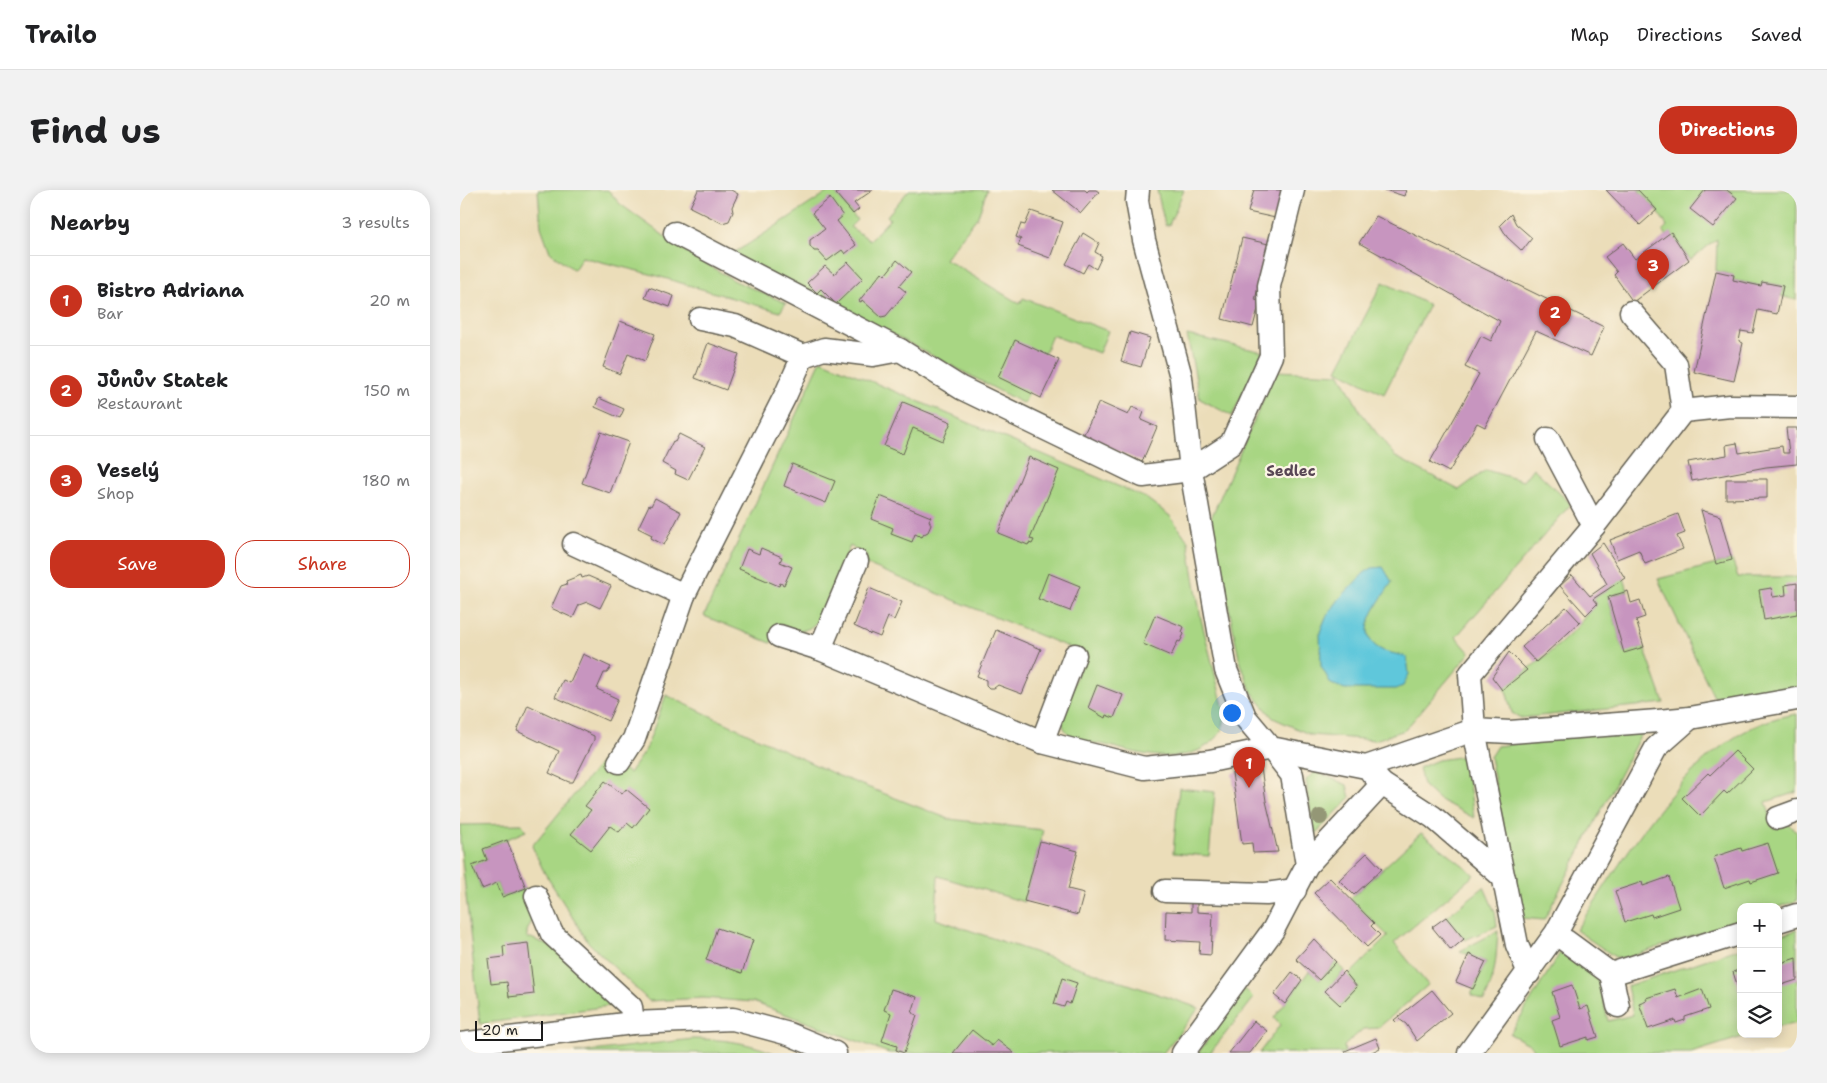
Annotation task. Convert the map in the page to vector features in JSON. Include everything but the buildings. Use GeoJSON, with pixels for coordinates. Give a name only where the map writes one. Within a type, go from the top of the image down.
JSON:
{"type":"FeatureCollection","features":[{"type":"Feature","properties":{"kind":"street"},"geometry":{"type":"LineString","coordinates":[[1138,190],[1137,201],[1144,240],[1181,378],[1191,470],[1226,670],[1245,717],[1292,775],[1307,865]]}},
{"type":"Feature","properties":{"kind":"street"},"geometry":{"type":"LineString","coordinates":[[675,233],[900,350],[960,388],[1143,476],[1191,470],[1231,444],[1271,356],[1269,286],[1293,190]]}},
{"type":"Feature","properties":{"kind":"street"},"geometry":{"type":"LineString","coordinates":[[1631,312],[1676,364],[1683,411]]}},
{"type":"Feature","properties":{"kind":"street"},"geometry":{"type":"LineString","coordinates":[[700,319],[735,326],[803,356],[824,349],[873,355],[900,350]]}},
{"type":"Feature","properties":{"kind":"street"},"geometry":{"type":"LineString","coordinates":[[619,762],[634,739],[684,595],[786,394],[803,356]]}},
{"type":"Feature","properties":{"kind":"street"},"geometry":{"type":"LineString","coordinates":[[1529,973],[1517,946],[1474,730],[1470,674],[1594,526],[1683,411],[1730,406],[1797,407]]}},
{"type":"Feature","properties":{"kind":"street"},"geometry":{"type":"LineString","coordinates":[[1548,439],[1594,526]]}},
{"type":"Feature","properties":{"kind":"street"},"geometry":{"type":"LineString","coordinates":[[574,544],[684,595]]}},
{"type":"Feature","properties":{"kind":"street"},"geometry":{"type":"LineString","coordinates":[[820,649],[857,561]]}},
{"type":"Feature","properties":{"kind":"street"},"geometry":{"type":"LineString","coordinates":[[779,636],[820,649],[1042,742],[1144,768],[1210,761],[1271,748],[1366,767],[1474,730],[1510,732],[1690,718],[1797,699]]}},
{"type":"Feature","properties":{"kind":"street"},"geometry":{"type":"LineString","coordinates":[[1042,742],[1075,655]]}},
{"type":"Feature","properties":{"kind":"street"},"geometry":{"type":"LineString","coordinates":[[1469,1053],[1556,934],[1656,748],[1690,718]]}},
{"type":"Feature","properties":{"kind":"street"},"geometry":{"type":"LineString","coordinates":[[1366,767],[1382,784],[1433,818],[1504,878]]}},
{"type":"Feature","properties":{"kind":"street"},"geometry":{"type":"LineString","coordinates":[[1183,1053],[1273,930],[1307,865],[1382,784]]}},
{"type":"Feature","properties":{"kind":"street"},"geometry":{"type":"LineString","coordinates":[[1165,891],[1266,894],[1295,890]]}},
{"type":"Feature","properties":{"kind":"street"},"geometry":{"type":"LineString","coordinates":[[536,896],[552,934],[632,1007],[633,1023]]}},
{"type":"Feature","properties":{"kind":"street"},"geometry":{"type":"LineString","coordinates":[[1782,920],[1797,915]]}},
{"type":"Feature","properties":{"kind":"street"},"geometry":{"type":"LineString","coordinates":[[1611,974],[1737,934]]}},
{"type":"Feature","properties":{"kind":"street"},"geometry":{"type":"LineString","coordinates":[[1566,941],[1611,974],[1618,1006]]}},
{"type":"Feature","properties":{"kind":"street"},"geometry":{"type":"LineString","coordinates":[[460,1044],[633,1023],[733,1019],[789,1034],[835,1053]]}},
{"type":"Feature","properties":{"kind":"green space"},"geometry":{"type":"Polygon","coordinates":[[[538,190],[608,190],[620,204],[685,251],[735,281],[786,303],[780,312],[654,275],[582,257],[574,270],[550,252],[541,227],[538,190]]]}},
{"type":"Feature","properties":{"kind":"green space"},"geometry":{"type":"Polygon","coordinates":[[[833,190],[857,220],[850,227],[870,240],[890,219],[887,216],[909,190],[987,190],[978,216],[945,259],[1020,304],[1023,298],[1108,331],[1099,353],[1052,335],[1024,404],[888,332],[728,256],[833,190]]]}},
{"type":"Feature","properties":{"kind":"green space"},"geometry":{"type":"Polygon","coordinates":[[[1157,190],[1184,190],[1169,225],[1165,225],[1157,190]]]}},
{"type":"Feature","properties":{"kind":"green space"},"geometry":{"type":"Polygon","coordinates":[[[1638,190],[1797,190],[1796,300],[1781,296],[1783,286],[1763,282],[1761,286],[1733,280],[1733,275],[1716,271],[1717,239],[1690,260],[1671,233],[1667,236],[1663,230],[1667,226],[1657,210],[1638,190]]]}},
{"type":"Feature","properties":{"kind":"green space"},"geometry":{"type":"Polygon","coordinates":[[[1383,282],[1429,305],[1384,394],[1337,370],[1383,282]]]}},
{"type":"Feature","properties":{"kind":"green space"},"geometry":{"type":"Polygon","coordinates":[[[1187,335],[1263,352],[1232,416],[1200,399],[1187,335]]]}},
{"type":"Feature","properties":{"kind":"green space"},"geometry":{"type":"Polygon","coordinates":[[[821,360],[1146,498],[1170,516],[1188,541],[1201,619],[1224,710],[1224,723],[1217,738],[1202,749],[1190,754],[1163,756],[1136,753],[1073,737],[1065,729],[1061,717],[1085,654],[864,563],[867,556],[850,546],[819,619],[810,628],[796,630],[779,624],[771,643],[704,616],[821,360]]]}},
{"type":"Feature","properties":{"kind":"green space"},"geometry":{"type":"Polygon","coordinates":[[[1276,371],[1340,374],[1360,411],[1394,456],[1459,490],[1486,470],[1523,481],[1533,468],[1571,504],[1456,637],[1470,653],[1405,730],[1375,740],[1311,735],[1273,718],[1251,691],[1239,658],[1211,518],[1276,371]]]}},
{"type":"Feature","properties":{"kind":"green space"},"geometry":{"type":"Polygon","coordinates":[[[1732,560],[1738,577],[1797,577],[1797,687],[1714,697],[1658,579],[1732,560]]]}},
{"type":"Feature","properties":{"kind":"green space"},"geometry":{"type":"Polygon","coordinates":[[[1624,578],[1628,591],[1608,597],[1624,652],[1644,647],[1664,703],[1521,718],[1512,713],[1505,687],[1551,651],[1577,627],[1597,604],[1593,599],[1624,578]]]}},
{"type":"Feature","properties":{"kind":"green space"},"geometry":{"type":"Polygon","coordinates":[[[666,695],[839,776],[949,819],[1043,830],[1024,902],[938,876],[936,919],[1199,1008],[1163,1053],[889,1053],[753,1002],[703,998],[649,1001],[588,942],[544,872],[532,846],[605,757],[629,773],[646,749],[666,695]]]}},
{"type":"Feature","properties":{"kind":"green space"},"geometry":{"type":"Polygon","coordinates":[[[1797,714],[1797,792],[1766,802],[1774,828],[1788,824],[1797,832],[1797,901],[1782,906],[1782,903],[1737,903],[1737,921],[1626,958],[1615,957],[1576,930],[1642,831],[1668,798],[1697,768],[1728,742],[1761,724],[1797,714]]]}},
{"type":"Feature","properties":{"kind":"green space"},"geometry":{"type":"Polygon","coordinates":[[[1665,725],[1641,734],[1544,920],[1521,918],[1490,757],[1497,746],[1665,725]]]}},
{"type":"Feature","properties":{"kind":"green space"},"geometry":{"type":"Polygon","coordinates":[[[1465,756],[1474,818],[1438,799],[1423,785],[1419,768],[1438,760],[1465,756]]]}},
{"type":"Feature","properties":{"kind":"green space"},"geometry":{"type":"Polygon","coordinates":[[[1315,771],[1347,785],[1350,798],[1314,835],[1306,780],[1315,771]]]}},
{"type":"Feature","properties":{"kind":"green space"},"geometry":{"type":"Polygon","coordinates":[[[1179,788],[1215,792],[1209,856],[1173,853],[1179,788]]]}},
{"type":"Feature","properties":{"kind":"green space"},"geometry":{"type":"Polygon","coordinates":[[[522,824],[526,831],[484,849],[487,860],[473,866],[481,888],[497,883],[502,897],[526,888],[538,908],[527,931],[527,938],[563,952],[616,1005],[480,1024],[460,841],[460,825],[522,824]]]}},
{"type":"Feature","properties":{"kind":"green space"},"geometry":{"type":"Polygon","coordinates":[[[1421,833],[1474,875],[1394,943],[1428,985],[1378,1028],[1363,1029],[1344,1046],[1345,1053],[1259,1053],[1280,1025],[1274,1018],[1309,971],[1320,980],[1336,962],[1344,971],[1325,991],[1340,1005],[1357,987],[1348,976],[1388,936],[1350,899],[1421,833]]]}},
{"type":"Feature","properties":{"kind":"green space"},"geometry":{"type":"Polygon","coordinates":[[[1484,887],[1495,912],[1497,926],[1465,940],[1446,917],[1484,887]]]}},
{"type":"Feature","properties":{"kind":"green space"},"geometry":{"type":"Polygon","coordinates":[[[1797,930],[1797,1023],[1782,1026],[1782,948],[1782,935],[1797,930]]]}},
{"type":"Feature","properties":{"kind":"green space"},"geometry":{"type":"Polygon","coordinates":[[[1498,931],[1493,975],[1484,1001],[1471,995],[1486,962],[1460,951],[1498,931]]]}},
{"type":"Feature","properties":{"kind":"green space"},"geometry":{"type":"Polygon","coordinates":[[[1737,949],[1737,1038],[1739,1038],[1691,1053],[1537,1053],[1531,1045],[1510,1034],[1560,953],[1598,977],[1608,1021],[1633,1015],[1627,986],[1737,949]]]}},
{"type":"Feature","properties":{"kind":"green space"},"geometry":{"type":"Polygon","coordinates":[[[1245,989],[1254,998],[1210,1053],[1198,1053],[1245,989]]]}},
{"type":"Feature","properties":{"kind":"green space"},"geometry":{"type":"Polygon","coordinates":[[[693,1039],[734,1042],[774,1053],[575,1053],[693,1039]]]}},
{"type":"Feature","properties":{"kind":"water"},"geometry":{"type":"Polygon","coordinates":[[[1383,567],[1392,582],[1375,608],[1368,627],[1369,636],[1374,644],[1384,651],[1407,657],[1409,674],[1403,686],[1395,689],[1345,689],[1331,684],[1321,666],[1320,632],[1326,617],[1340,598],[1364,573],[1372,568],[1383,567]]]}},
{"type":"Feature","properties":{"kind":"place","name":"Veselý"},"geometry":{"type":"Point","coordinates":[1653,290]}},
{"type":"Feature","properties":{"kind":"place","name":"Jůnův Statek"},"geometry":{"type":"Point","coordinates":[1555,337]}},
{"type":"Feature","properties":{"kind":"place","name":"Bistro Adriana"},"geometry":{"type":"Point","coordinates":[1249,788]}},
{"type":"Feature","properties":{"kind":"district","name":"Sedlec"},"geometry":{"type":"Point","coordinates":[1291,471]}}]}
